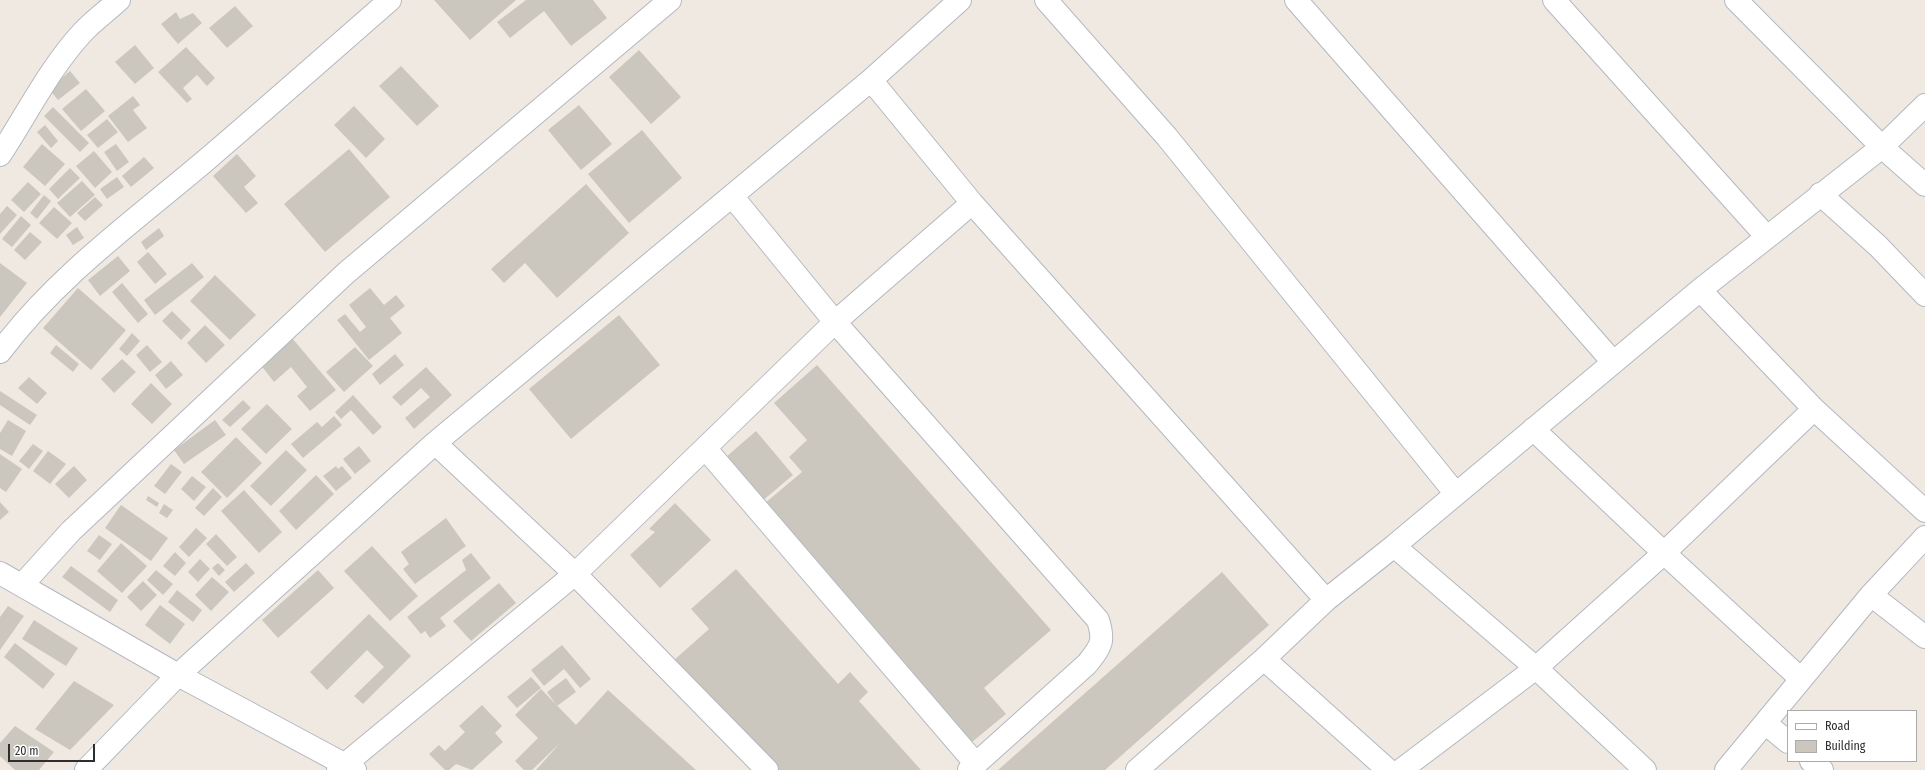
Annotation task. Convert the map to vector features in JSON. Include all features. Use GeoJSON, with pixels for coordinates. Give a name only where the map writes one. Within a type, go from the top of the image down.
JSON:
{"type":"FeatureCollection","features":[{"type":"Feature","properties":{"kind":"street"},"geometry":{"type":"LineString","coordinates":[[0,155],[26,116],[52,70],[82,32],[119,0]]}},
{"type":"Feature","properties":{"kind":"street"},"geometry":{"type":"LineString","coordinates":[[0,352],[23,322],[68,276],[121,229],[210,156],[390,0]]}},
{"type":"Feature","properties":{"kind":"street"},"geometry":{"type":"LineString","coordinates":[[22,585],[70,531],[346,273],[670,0]]}},
{"type":"Feature","properties":{"kind":"street"},"geometry":{"type":"LineString","coordinates":[[86,770],[178,675],[435,443],[872,80],[960,0]]}},
{"type":"Feature","properties":{"kind":"street"},"geometry":{"type":"LineString","coordinates":[[1046,0],[1167,137],[1456,494]]}},
{"type":"Feature","properties":{"kind":"street"},"geometry":{"type":"LineString","coordinates":[[1554,0],[1766,236]]}},
{"type":"Feature","properties":{"kind":"street"},"geometry":{"type":"LineString","coordinates":[[1736,0],[1882,147],[1925,184]]}},
{"type":"Feature","properties":{"kind":"street"},"geometry":{"type":"LineString","coordinates":[[1301,1],[1614,362]]}},
{"type":"Feature","properties":{"kind":"street"},"geometry":{"type":"LineString","coordinates":[[872,80],[972,203],[1326,600]]}},
{"type":"Feature","properties":{"kind":"street"},"geometry":{"type":"LineString","coordinates":[[1137,770],[1264,659],[1326,600],[1394,546],[1766,236],[1882,147],[1925,105]]}},
{"type":"Feature","properties":{"kind":"street"},"geometry":{"type":"LineString","coordinates":[[1820,194],[1878,246],[1925,295]]}},
{"type":"Feature","properties":{"kind":"street"},"geometry":{"type":"LineString","coordinates":[[705,448],[972,767],[1087,664],[1100,647],[1102,634],[1098,620],[835,322],[732,196]]}},
{"type":"Feature","properties":{"kind":"street"},"geometry":{"type":"LineString","coordinates":[[0,573],[178,675],[346,768],[575,574],[835,322],[972,203]]}},
{"type":"Feature","properties":{"kind":"street"},"geometry":{"type":"LineString","coordinates":[[1700,290],[1814,409],[1925,511]]}},
{"type":"Feature","properties":{"kind":"street"},"geometry":{"type":"LineString","coordinates":[[1401,770],[1536,668],[1664,553],[1814,409]]}},
{"type":"Feature","properties":{"kind":"street"},"geometry":{"type":"LineString","coordinates":[[1533,429],[1664,553],[1801,679]]}},
{"type":"Feature","properties":{"kind":"street"},"geometry":{"type":"LineString","coordinates":[[435,443],[575,574],[767,770]]}},
{"type":"Feature","properties":{"kind":"street"},"geometry":{"type":"LineString","coordinates":[[1726,770],[1871,595],[1925,537]]}},
{"type":"Feature","properties":{"kind":"street"},"geometry":{"type":"LineString","coordinates":[[1394,546],[1536,668],[1645,770]]}},
{"type":"Feature","properties":{"kind":"street"},"geometry":{"type":"LineString","coordinates":[[1871,595],[1925,637]]}},
{"type":"Feature","properties":{"kind":"street"},"geometry":{"type":"LineString","coordinates":[[1264,659],[1388,770]]}},
{"type":"Feature","properties":{"kind":"street"},"geometry":{"type":"LineString","coordinates":[[1765,723],[1787,741]]}},
{"type":"Feature","properties":{"kind":"street"},"geometry":{"type":"LineString","coordinates":[[1812,762],[1822,770]]}},
{"type":"Feature","properties":{"kind":"building"},"geometry":{"type":"Polygon","coordinates":[[[434,0],[516,0],[470,40],[434,0]]]}},
{"type":"Feature","properties":{"kind":"building"},"geometry":{"type":"Polygon","coordinates":[[[526,0],[593,0],[607,18],[571,46],[544,11],[510,38],[497,22],[526,0]]]}},
{"type":"Feature","properties":{"kind":"building"},"geometry":{"type":"Polygon","coordinates":[[[235,6],[253,26],[227,48],[209,28],[235,6]]]}},
{"type":"Feature","properties":{"kind":"building"},"geometry":{"type":"Polygon","coordinates":[[[176,12],[180,19],[193,13],[202,23],[178,44],[161,24],[176,12]]]}},
{"type":"Feature","properties":{"kind":"building"},"geometry":{"type":"Polygon","coordinates":[[[135,45],[154,68],[135,84],[115,62],[135,45]]]}},
{"type":"Feature","properties":{"kind":"building"},"geometry":{"type":"Polygon","coordinates":[[[186,47],[215,78],[207,86],[197,75],[183,88],[192,99],[187,103],[158,72],[186,47]]]}},
{"type":"Feature","properties":{"kind":"building"},"geometry":{"type":"Polygon","coordinates":[[[639,50],[681,97],[651,124],[609,77],[639,50]]]}},
{"type":"Feature","properties":{"kind":"building"},"geometry":{"type":"Polygon","coordinates":[[[401,66],[439,106],[417,126],[379,86],[401,66]]]}},
{"type":"Feature","properties":{"kind":"building"},"geometry":{"type":"Polygon","coordinates":[[[70,71],[80,83],[58,100],[49,89],[70,71]]]}},
{"type":"Feature","properties":{"kind":"building"},"geometry":{"type":"Polygon","coordinates":[[[86,89],[105,111],[81,131],[62,109],[86,89]]]}},
{"type":"Feature","properties":{"kind":"building"},"geometry":{"type":"Polygon","coordinates":[[[133,96],[140,105],[133,110],[147,128],[128,142],[108,116],[133,96]]]}},
{"type":"Feature","properties":{"kind":"building"},"geometry":{"type":"Polygon","coordinates":[[[579,105],[612,144],[581,170],[548,130],[579,105]]]}},
{"type":"Feature","properties":{"kind":"building"},"geometry":{"type":"Polygon","coordinates":[[[354,106],[385,139],[366,158],[334,125],[354,106]]]}},
{"type":"Feature","properties":{"kind":"building"},"geometry":{"type":"Polygon","coordinates":[[[53,107],[89,143],[80,152],[44,116],[53,107]]]}},
{"type":"Feature","properties":{"kind":"building"},"geometry":{"type":"Polygon","coordinates":[[[107,119],[118,132],[98,148],[87,135],[107,119]]]}},
{"type":"Feature","properties":{"kind":"building"},"geometry":{"type":"Polygon","coordinates":[[[45,125],[58,141],[51,148],[37,132],[45,125]]]}},
{"type":"Feature","properties":{"kind":"building"},"geometry":{"type":"Polygon","coordinates":[[[642,130],[682,178],[629,223],[588,174],[642,130]]]}},
{"type":"Feature","properties":{"kind":"building"},"geometry":{"type":"Polygon","coordinates":[[[42,144],[65,164],[45,186],[23,167],[42,144]]]}},
{"type":"Feature","properties":{"kind":"building"},"geometry":{"type":"Polygon","coordinates":[[[116,144],[129,162],[117,171],[104,152],[116,144]]]}},
{"type":"Feature","properties":{"kind":"building"},"geometry":{"type":"Polygon","coordinates":[[[349,149],[390,197],[325,252],[284,204],[349,149]]]}},
{"type":"Feature","properties":{"kind":"building"},"geometry":{"type":"Polygon","coordinates":[[[94,151],[112,172],[95,188],[76,166],[94,151]]]}},
{"type":"Feature","properties":{"kind":"building"},"geometry":{"type":"Polygon","coordinates":[[[237,154],[256,176],[244,187],[258,203],[246,213],[213,176],[237,154]]]}},
{"type":"Feature","properties":{"kind":"building"},"geometry":{"type":"Polygon","coordinates":[[[144,157],[154,168],[131,187],[122,176],[144,157]]]}},
{"type":"Feature","properties":{"kind":"building"},"geometry":{"type":"Polygon","coordinates":[[[70,168],[80,178],[58,199],[49,189],[70,168]]]}},
{"type":"Feature","properties":{"kind":"building"},"geometry":{"type":"Polygon","coordinates":[[[117,177],[124,187],[107,199],[100,189],[117,177]]]}},
{"type":"Feature","properties":{"kind":"building"},"geometry":{"type":"Polygon","coordinates":[[[82,181],[95,195],[70,217],[57,203],[82,181]]]}},
{"type":"Feature","properties":{"kind":"building"},"geometry":{"type":"Polygon","coordinates":[[[28,182],[41,194],[24,212],[11,200],[28,182]]]}},
{"type":"Feature","properties":{"kind":"building"},"geometry":{"type":"Polygon","coordinates":[[[586,184],[629,233],[557,298],[525,263],[504,283],[491,269],[586,184]]]}},
{"type":"Feature","properties":{"kind":"building"},"geometry":{"type":"Polygon","coordinates":[[[44,195],[51,201],[37,219],[30,213],[44,195]]]}},
{"type":"Feature","properties":{"kind":"building"},"geometry":{"type":"Polygon","coordinates":[[[95,197],[103,205],[85,221],[77,213],[95,197]]]}},
{"type":"Feature","properties":{"kind":"building"},"geometry":{"type":"Polygon","coordinates":[[[7,206],[17,215],[0,234],[0,214],[7,206]]]}},
{"type":"Feature","properties":{"kind":"building"},"geometry":{"type":"Polygon","coordinates":[[[54,207],[72,223],[57,239],[39,223],[54,207]]]}},
{"type":"Feature","properties":{"kind":"building"},"geometry":{"type":"Polygon","coordinates":[[[21,216],[31,225],[12,247],[2,239],[21,216]]]}},
{"type":"Feature","properties":{"kind":"building"},"geometry":{"type":"Polygon","coordinates":[[[77,227],[84,238],[73,245],[66,235],[77,227]]]}},
{"type":"Feature","properties":{"kind":"building"},"geometry":{"type":"Polygon","coordinates":[[[159,228],[164,236],[146,250],[141,242],[159,228]]]}},
{"type":"Feature","properties":{"kind":"building"},"geometry":{"type":"Polygon","coordinates":[[[30,232],[42,242],[25,260],[14,250],[30,232]]]}},
{"type":"Feature","properties":{"kind":"building"},"geometry":{"type":"Polygon","coordinates":[[[148,252],[167,274],[155,284],[137,262],[148,252]]]}},
{"type":"Feature","properties":{"kind":"building"},"geometry":{"type":"Polygon","coordinates":[[[118,256],[130,271],[100,296],[88,280],[118,256]]]}},
{"type":"Feature","properties":{"kind":"building"},"geometry":{"type":"Polygon","coordinates":[[[0,263],[27,283],[0,317],[0,263]]]}},
{"type":"Feature","properties":{"kind":"building"},"geometry":{"type":"Polygon","coordinates":[[[192,263],[204,277],[155,315],[144,300],[192,263]]]}},
{"type":"Feature","properties":{"kind":"building"},"geometry":{"type":"Polygon","coordinates":[[[215,275],[256,315],[230,340],[190,301],[215,275]]]}},
{"type":"Feature","properties":{"kind":"building"},"geometry":{"type":"Polygon","coordinates":[[[122,283],[148,314],[138,323],[112,292],[122,283]]]}},
{"type":"Feature","properties":{"kind":"building"},"geometry":{"type":"Polygon","coordinates":[[[78,288],[126,330],[91,370],[43,328],[78,288]]]}},
{"type":"Feature","properties":{"kind":"building"},"geometry":{"type":"Polygon","coordinates":[[[370,288],[384,305],[396,295],[405,306],[390,318],[402,333],[369,360],[337,320],[345,314],[360,332],[366,327],[349,305],[370,288]]]}},
{"type":"Feature","properties":{"kind":"building"},"geometry":{"type":"Polygon","coordinates":[[[172,311],[191,330],[181,340],[162,321],[172,311]]]}},
{"type":"Feature","properties":{"kind":"building"},"geometry":{"type":"Polygon","coordinates":[[[619,315],[660,365],[571,439],[529,389],[619,315]]]}},
{"type":"Feature","properties":{"kind":"building"},"geometry":{"type":"Polygon","coordinates":[[[205,325],[225,345],[206,363],[187,343],[205,325]]]}},
{"type":"Feature","properties":{"kind":"building"},"geometry":{"type":"Polygon","coordinates":[[[132,333],[140,341],[127,356],[119,349],[132,333]]]}},
{"type":"Feature","properties":{"kind":"building"},"geometry":{"type":"Polygon","coordinates":[[[292,338],[336,390],[310,411],[297,396],[307,387],[291,367],[274,382],[260,364],[292,338]]]}},
{"type":"Feature","properties":{"kind":"building"},"geometry":{"type":"Polygon","coordinates":[[[56,345],[79,364],[73,372],[50,353],[56,345]]]}},
{"type":"Feature","properties":{"kind":"building"},"geometry":{"type":"Polygon","coordinates":[[[147,345],[162,362],[150,372],[136,355],[147,345]]]}},
{"type":"Feature","properties":{"kind":"building"},"geometry":{"type":"Polygon","coordinates":[[[355,347],[373,366],[344,392],[326,372],[355,347]]]}},
{"type":"Feature","properties":{"kind":"building"},"geometry":{"type":"Polygon","coordinates":[[[395,354],[404,365],[380,385],[372,374],[395,354]]]}},
{"type":"Feature","properties":{"kind":"building"},"geometry":{"type":"Polygon","coordinates":[[[122,359],[136,372],[114,393],[101,379],[122,359]]]}},
{"type":"Feature","properties":{"kind":"building"},"geometry":{"type":"Polygon","coordinates":[[[171,361],[183,375],[166,389],[155,375],[171,361]]]}},
{"type":"Feature","properties":{"kind":"building"},"geometry":{"type":"Polygon","coordinates":[[[817,365],[1051,630],[984,688],[1006,714],[955,756],[752,514],[802,472],[789,457],[807,440],[774,403],[817,365]]]}},
{"type":"Feature","properties":{"kind":"building"},"geometry":{"type":"Polygon","coordinates":[[[426,367],[452,395],[414,429],[405,418],[430,397],[421,388],[401,406],[392,397],[426,367]]]}},
{"type":"Feature","properties":{"kind":"building"},"geometry":{"type":"Polygon","coordinates":[[[29,377],[47,393],[37,404],[18,388],[29,377]]]}},
{"type":"Feature","properties":{"kind":"building"},"geometry":{"type":"Polygon","coordinates":[[[151,383],[172,404],[152,424],[131,404],[151,383]]]}},
{"type":"Feature","properties":{"kind":"building"},"geometry":{"type":"Polygon","coordinates":[[[0,391],[37,415],[30,425],[0,405],[0,391]]]}},
{"type":"Feature","properties":{"kind":"building"},"geometry":{"type":"Polygon","coordinates":[[[353,395],[382,427],[373,435],[351,410],[341,419],[335,412],[353,395]]]}},
{"type":"Feature","properties":{"kind":"building"},"geometry":{"type":"Polygon","coordinates":[[[243,400],[251,408],[230,427],[222,420],[243,400]]]}},
{"type":"Feature","properties":{"kind":"building"},"geometry":{"type":"Polygon","coordinates":[[[267,404],[292,429],[266,454],[241,429],[267,404]]]}},
{"type":"Feature","properties":{"kind":"building"},"geometry":{"type":"Polygon","coordinates":[[[334,416],[342,425],[303,458],[291,444],[317,422],[322,427],[334,416]]]}},
{"type":"Feature","properties":{"kind":"building"},"geometry":{"type":"Polygon","coordinates":[[[8,420],[26,431],[12,456],[0,449],[0,433],[8,420]]]}},
{"type":"Feature","properties":{"kind":"building"},"geometry":{"type":"Polygon","coordinates":[[[215,420],[226,435],[184,464],[174,450],[215,420]]]}},
{"type":"Feature","properties":{"kind":"building"},"geometry":{"type":"Polygon","coordinates":[[[756,431],[793,475],[748,513],[711,470],[756,431]]]}},
{"type":"Feature","properties":{"kind":"building"},"geometry":{"type":"Polygon","coordinates":[[[236,437],[262,463],[227,498],[201,472],[236,437]]]}},
{"type":"Feature","properties":{"kind":"building"},"geometry":{"type":"Polygon","coordinates":[[[33,444],[43,451],[29,469],[19,461],[33,444]]]}},
{"type":"Feature","properties":{"kind":"building"},"geometry":{"type":"Polygon","coordinates":[[[359,446],[371,461],[355,474],[343,459],[359,446]]]}},
{"type":"Feature","properties":{"kind":"building"},"geometry":{"type":"Polygon","coordinates":[[[286,450],[307,470],[271,506],[250,486],[286,450]]]}},
{"type":"Feature","properties":{"kind":"building"},"geometry":{"type":"Polygon","coordinates":[[[48,451],[66,464],[50,484],[33,471],[48,451]]]}},
{"type":"Feature","properties":{"kind":"building"},"geometry":{"type":"Polygon","coordinates":[[[0,454],[22,469],[6,492],[0,488],[0,454]]]}},
{"type":"Feature","properties":{"kind":"building"},"geometry":{"type":"Polygon","coordinates":[[[171,464],[182,472],[165,494],[154,486],[171,464]]]}},
{"type":"Feature","properties":{"kind":"building"},"geometry":{"type":"Polygon","coordinates":[[[74,466],[87,480],[69,498],[55,484],[74,466]]]}},
{"type":"Feature","properties":{"kind":"building"},"geometry":{"type":"Polygon","coordinates":[[[336,466],[338,469],[342,466],[352,478],[336,491],[323,476],[336,466]]]}},
{"type":"Feature","properties":{"kind":"building"},"geometry":{"type":"Polygon","coordinates":[[[316,475],[334,494],[296,530],[279,511],[316,475]]]}},
{"type":"Feature","properties":{"kind":"building"},"geometry":{"type":"Polygon","coordinates":[[[192,476],[206,487],[194,501],[181,489],[192,476]]]}},
{"type":"Feature","properties":{"kind":"building"},"geometry":{"type":"Polygon","coordinates":[[[213,488],[222,497],[204,516],[195,508],[213,488]]]}},
{"type":"Feature","properties":{"kind":"building"},"geometry":{"type":"Polygon","coordinates":[[[244,490],[282,532],[259,553],[221,511],[244,490]]]}},
{"type":"Feature","properties":{"kind":"building"},"geometry":{"type":"Polygon","coordinates":[[[148,496],[159,503],[157,507],[146,500],[148,496]]]}},
{"type":"Feature","properties":{"kind":"building"},"geometry":{"type":"Polygon","coordinates":[[[0,502],[9,512],[0,520],[0,502]]]}},
{"type":"Feature","properties":{"kind":"building"},"geometry":{"type":"Polygon","coordinates":[[[675,503],[711,540],[660,588],[630,555],[655,532],[649,529],[675,503]]]}},
{"type":"Feature","properties":{"kind":"building"},"geometry":{"type":"Polygon","coordinates":[[[164,504],[173,510],[167,518],[159,513],[164,504]]]}},
{"type":"Feature","properties":{"kind":"building"},"geometry":{"type":"Polygon","coordinates":[[[121,505],[168,538],[151,561],[105,528],[121,505]]]}},
{"type":"Feature","properties":{"kind":"building"},"geometry":{"type":"Polygon","coordinates":[[[446,518],[466,546],[415,584],[403,569],[409,564],[401,552],[446,518]]]}},
{"type":"Feature","properties":{"kind":"building"},"geometry":{"type":"Polygon","coordinates":[[[196,528],[207,538],[189,557],[179,547],[196,528]]]}},
{"type":"Feature","properties":{"kind":"building"},"geometry":{"type":"Polygon","coordinates":[[[216,534],[237,557],[227,566],[206,544],[216,534]]]}},
{"type":"Feature","properties":{"kind":"building"},"geometry":{"type":"Polygon","coordinates":[[[99,535],[112,544],[100,560],[87,551],[99,535]]]}},
{"type":"Feature","properties":{"kind":"building"},"geometry":{"type":"Polygon","coordinates":[[[121,543],[147,566],[122,593],[97,571],[121,543]]]}},
{"type":"Feature","properties":{"kind":"building"},"geometry":{"type":"Polygon","coordinates":[[[372,546],[418,596],[390,621],[344,571],[372,546]]]}},
{"type":"Feature","properties":{"kind":"building"},"geometry":{"type":"Polygon","coordinates":[[[175,552],[186,563],[175,576],[163,566],[175,552]]]}},
{"type":"Feature","properties":{"kind":"building"},"geometry":{"type":"Polygon","coordinates":[[[471,553],[491,578],[440,618],[446,626],[430,638],[425,631],[421,634],[407,617],[466,570],[462,560],[471,553]]]}},
{"type":"Feature","properties":{"kind":"building"},"geometry":{"type":"Polygon","coordinates":[[[200,559],[210,569],[198,582],[188,572],[200,559]]]}},
{"type":"Feature","properties":{"kind":"building"},"geometry":{"type":"Polygon","coordinates":[[[218,563],[225,570],[219,576],[212,568],[218,563]]]}},
{"type":"Feature","properties":{"kind":"building"},"geometry":{"type":"Polygon","coordinates":[[[246,563],[255,573],[234,592],[225,582],[246,563]]]}},
{"type":"Feature","properties":{"kind":"building"},"geometry":{"type":"Polygon","coordinates":[[[71,566],[118,600],[110,612],[62,577],[71,566]]]}},
{"type":"Feature","properties":{"kind":"building"},"geometry":{"type":"Polygon","coordinates":[[[736,569],[838,684],[850,672],[868,692],[859,701],[921,770],[754,770],[664,669],[709,629],[691,609],[736,569]]]}},
{"type":"Feature","properties":{"kind":"building"},"geometry":{"type":"Polygon","coordinates":[[[156,570],[173,584],[163,595],[147,580],[156,570]]]}},
{"type":"Feature","properties":{"kind":"building"},"geometry":{"type":"Polygon","coordinates":[[[318,570],[334,588],[278,638],[262,620],[318,570]]]}},
{"type":"Feature","properties":{"kind":"building"},"geometry":{"type":"Polygon","coordinates":[[[1222,572],[1269,625],[1105,770],[998,770],[1222,572]]]}},
{"type":"Feature","properties":{"kind":"building"},"geometry":{"type":"Polygon","coordinates":[[[212,577],[229,592],[211,611],[195,595],[212,577]]]}},
{"type":"Feature","properties":{"kind":"building"},"geometry":{"type":"Polygon","coordinates":[[[143,581],[157,595],[141,611],[127,597],[143,581]]]}},
{"type":"Feature","properties":{"kind":"building"},"geometry":{"type":"Polygon","coordinates":[[[499,583],[516,603],[471,641],[453,621],[499,583]]]}},
{"type":"Feature","properties":{"kind":"building"},"geometry":{"type":"Polygon","coordinates":[[[177,590],[202,610],[193,622],[168,602],[177,590]]]}},
{"type":"Feature","properties":{"kind":"building"},"geometry":{"type":"Polygon","coordinates":[[[160,605],[185,624],[170,644],[145,625],[160,605]]]}},
{"type":"Feature","properties":{"kind":"building"},"geometry":{"type":"Polygon","coordinates":[[[8,606],[24,616],[0,650],[0,617],[8,606]]]}},
{"type":"Feature","properties":{"kind":"building"},"geometry":{"type":"Polygon","coordinates":[[[369,614],[411,656],[363,704],[354,696],[384,667],[367,650],[327,690],[310,672],[369,614]]]}},
{"type":"Feature","properties":{"kind":"building"},"geometry":{"type":"Polygon","coordinates":[[[34,620],[78,648],[66,666],[22,639],[34,620]]]}},
{"type":"Feature","properties":{"kind":"building"},"geometry":{"type":"Polygon","coordinates":[[[15,643],[55,674],[43,689],[4,657],[15,643]]]}},
{"type":"Feature","properties":{"kind":"building"},"geometry":{"type":"Polygon","coordinates":[[[562,645],[591,679],[580,688],[564,669],[544,686],[531,670],[562,645]]]}},
{"type":"Feature","properties":{"kind":"building"},"geometry":{"type":"Polygon","coordinates":[[[531,677],[541,688],[517,708],[507,697],[531,677]]]}},
{"type":"Feature","properties":{"kind":"building"},"geometry":{"type":"Polygon","coordinates":[[[566,678],[576,692],[557,706],[547,692],[566,678]]]}},
{"type":"Feature","properties":{"kind":"building"},"geometry":{"type":"Polygon","coordinates":[[[74,681],[114,705],[70,750],[35,729],[74,681]]]}},
{"type":"Feature","properties":{"kind":"building"},"geometry":{"type":"Polygon","coordinates":[[[541,689],[576,725],[608,690],[696,770],[536,770],[560,743],[532,770],[524,770],[515,761],[538,738],[515,715],[541,689]]]}},
{"type":"Feature","properties":{"kind":"building"},"geometry":{"type":"Polygon","coordinates":[[[482,705],[502,726],[495,733],[503,742],[472,770],[456,764],[449,770],[445,770],[429,754],[439,745],[445,751],[465,732],[459,726],[482,705]]]}},
{"type":"Feature","properties":{"kind":"building"},"geometry":{"type":"Polygon","coordinates":[[[15,726],[54,752],[39,770],[15,770],[0,756],[0,743],[15,726]]]}}]}
